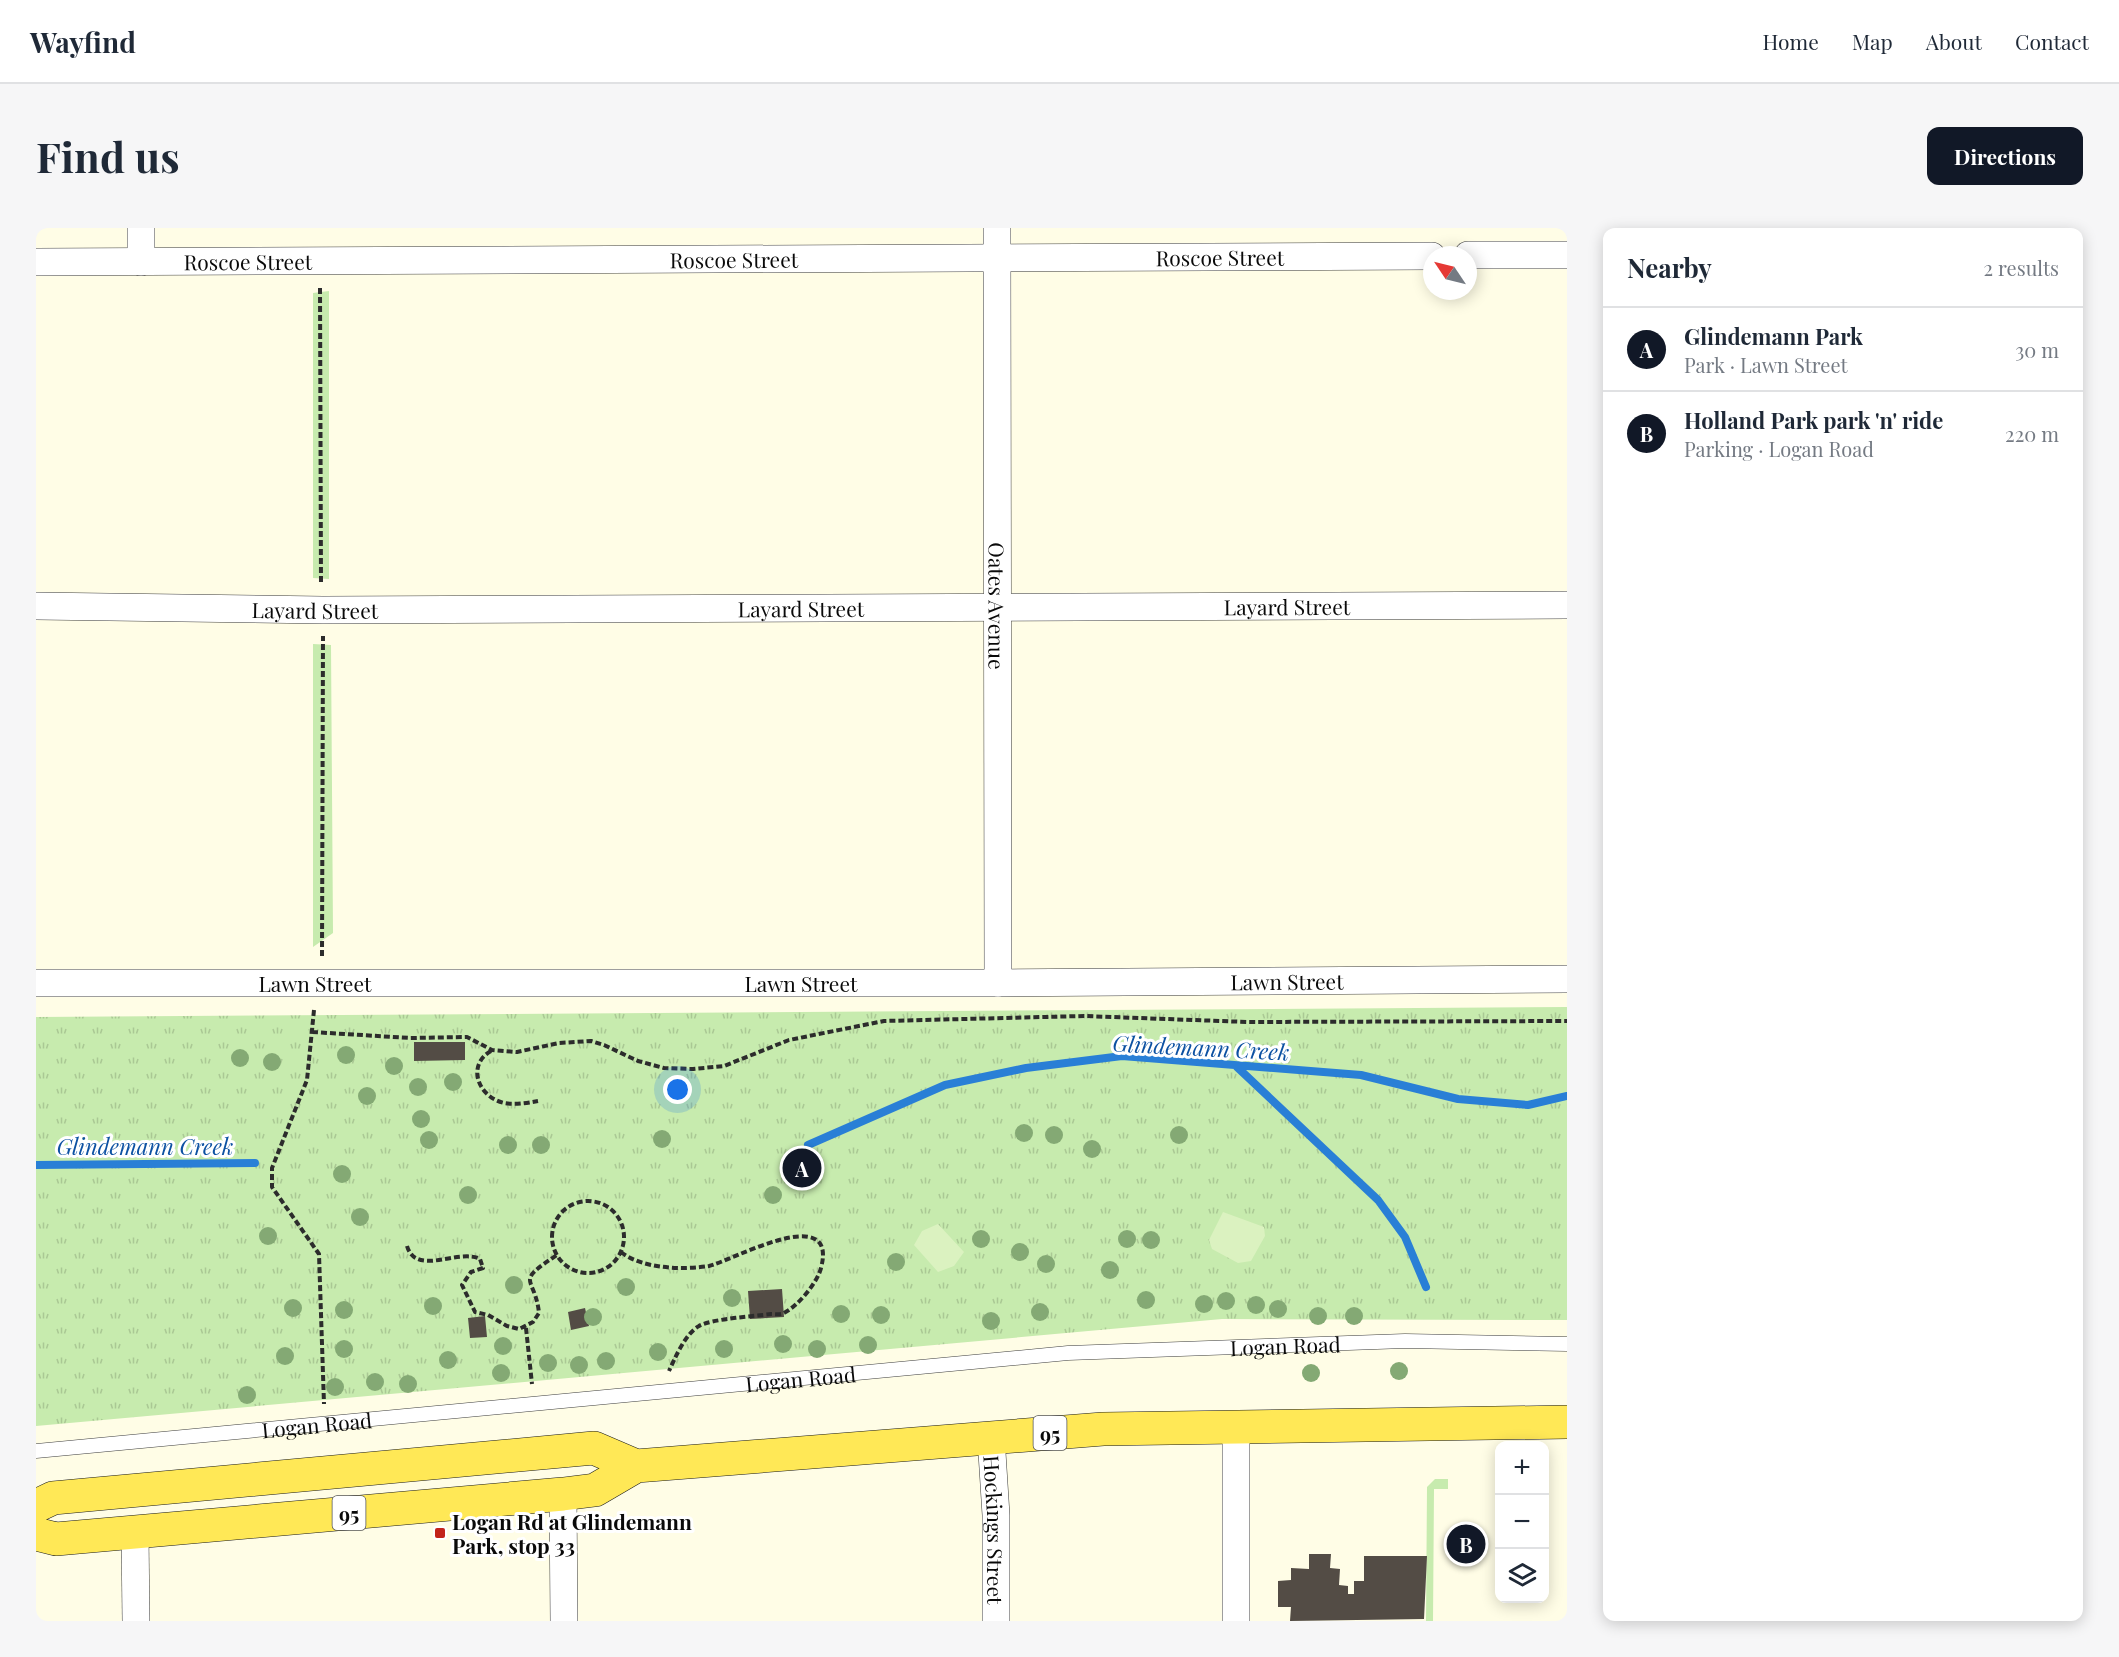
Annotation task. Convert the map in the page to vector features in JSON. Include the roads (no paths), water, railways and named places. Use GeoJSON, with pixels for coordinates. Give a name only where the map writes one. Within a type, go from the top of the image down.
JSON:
{"type":"FeatureCollection","features":[{"type":"Feature","properties":{"kind":"main road","name":"95"},"geometry":{"type":"LineString","coordinates":[[36,1534],[56,1539],[563,1494],[595,1490],[636,1466],[991,1437],[1115,1429],[1566,1420]]}},
{"type":"Feature","properties":{"kind":"main road","name":"95"},"geometry":{"type":"LineString","coordinates":[[36,1506],[53,1498],[594,1448],[636,1466]]}},
{"type":"Feature","properties":{"kind":"street"},"geometry":{"type":"LineString","coordinates":[[141,228],[141,262]]}},
{"type":"Feature","properties":{"kind":"street","name":"Oates Avenue"},"geometry":{"type":"LineString","coordinates":[[997,228],[998,983]]}},
{"type":"Feature","properties":{"kind":"street","name":"Roscoe Street"},"geometry":{"type":"LineString","coordinates":[[36,262],[1423,255]]}},
{"type":"Feature","properties":{"kind":"street"},"geometry":{"type":"LineString","coordinates":[[1477,255],[1567,255]]}},
{"type":"Feature","properties":{"kind":"street","name":"Layard Street"},"geometry":{"type":"LineString","coordinates":[[36,606],[323,610],[1567,605]]}},
{"type":"Feature","properties":{"kind":"street","name":"Lawn Street"},"geometry":{"type":"LineString","coordinates":[[36,982],[998,983],[1567,979]]}},
{"type":"Feature","properties":{"kind":"street"},"geometry":{"type":"LineString","coordinates":[[1236,1426],[1236,1621]]}},
{"type":"Feature","properties":{"kind":"street","name":"Hockings Street"},"geometry":{"type":"LineString","coordinates":[[991,1437],[996,1515],[996,1621]]}},
{"type":"Feature","properties":{"kind":"street"},"geometry":{"type":"LineString","coordinates":[[563,1494],[564,1621]]}},
{"type":"Feature","properties":{"kind":"street"},"geometry":{"type":"LineString","coordinates":[[135,1533],[136,1621]]}},
{"type":"Feature","properties":{"kind":"lane","name":"Logan Road"},"geometry":{"type":"LineString","coordinates":[[36,1451],[1068,1353],[1405,1341],[1567,1344]]}},
{"type":"Feature","properties":{"kind":"waterway","name":"Glindemann Creek"},"geometry":{"type":"LineString","coordinates":[[808,1145],[945,1085],[1026,1068],[1122,1056],[1361,1075],[1458,1099],[1528,1105],[1567,1096]]}},
{"type":"Feature","properties":{"kind":"waterway"},"geometry":{"type":"LineString","coordinates":[[1237,1067],[1378,1200],[1405,1237],[1426,1287]]}},
{"type":"Feature","properties":{"kind":"waterway","name":"Glindemann Creek"},"geometry":{"type":"LineString","coordinates":[[36,1165],[255,1163]]}},
{"type":"Feature","properties":{"kind":"place","name":"Glindemann Park"},"geometry":{"type":"Point","coordinates":[802,1168]}},
{"type":"Feature","properties":{"kind":"place","name":"Logan Rd at Glindemann Park, stop 33"},"geometry":{"type":"Point","coordinates":[440,1533]}},
{"type":"Feature","properties":{"kind":"place","name":"Holland Park park 'n' ride"},"geometry":{"type":"Point","coordinates":[1466,1544]}}]}
